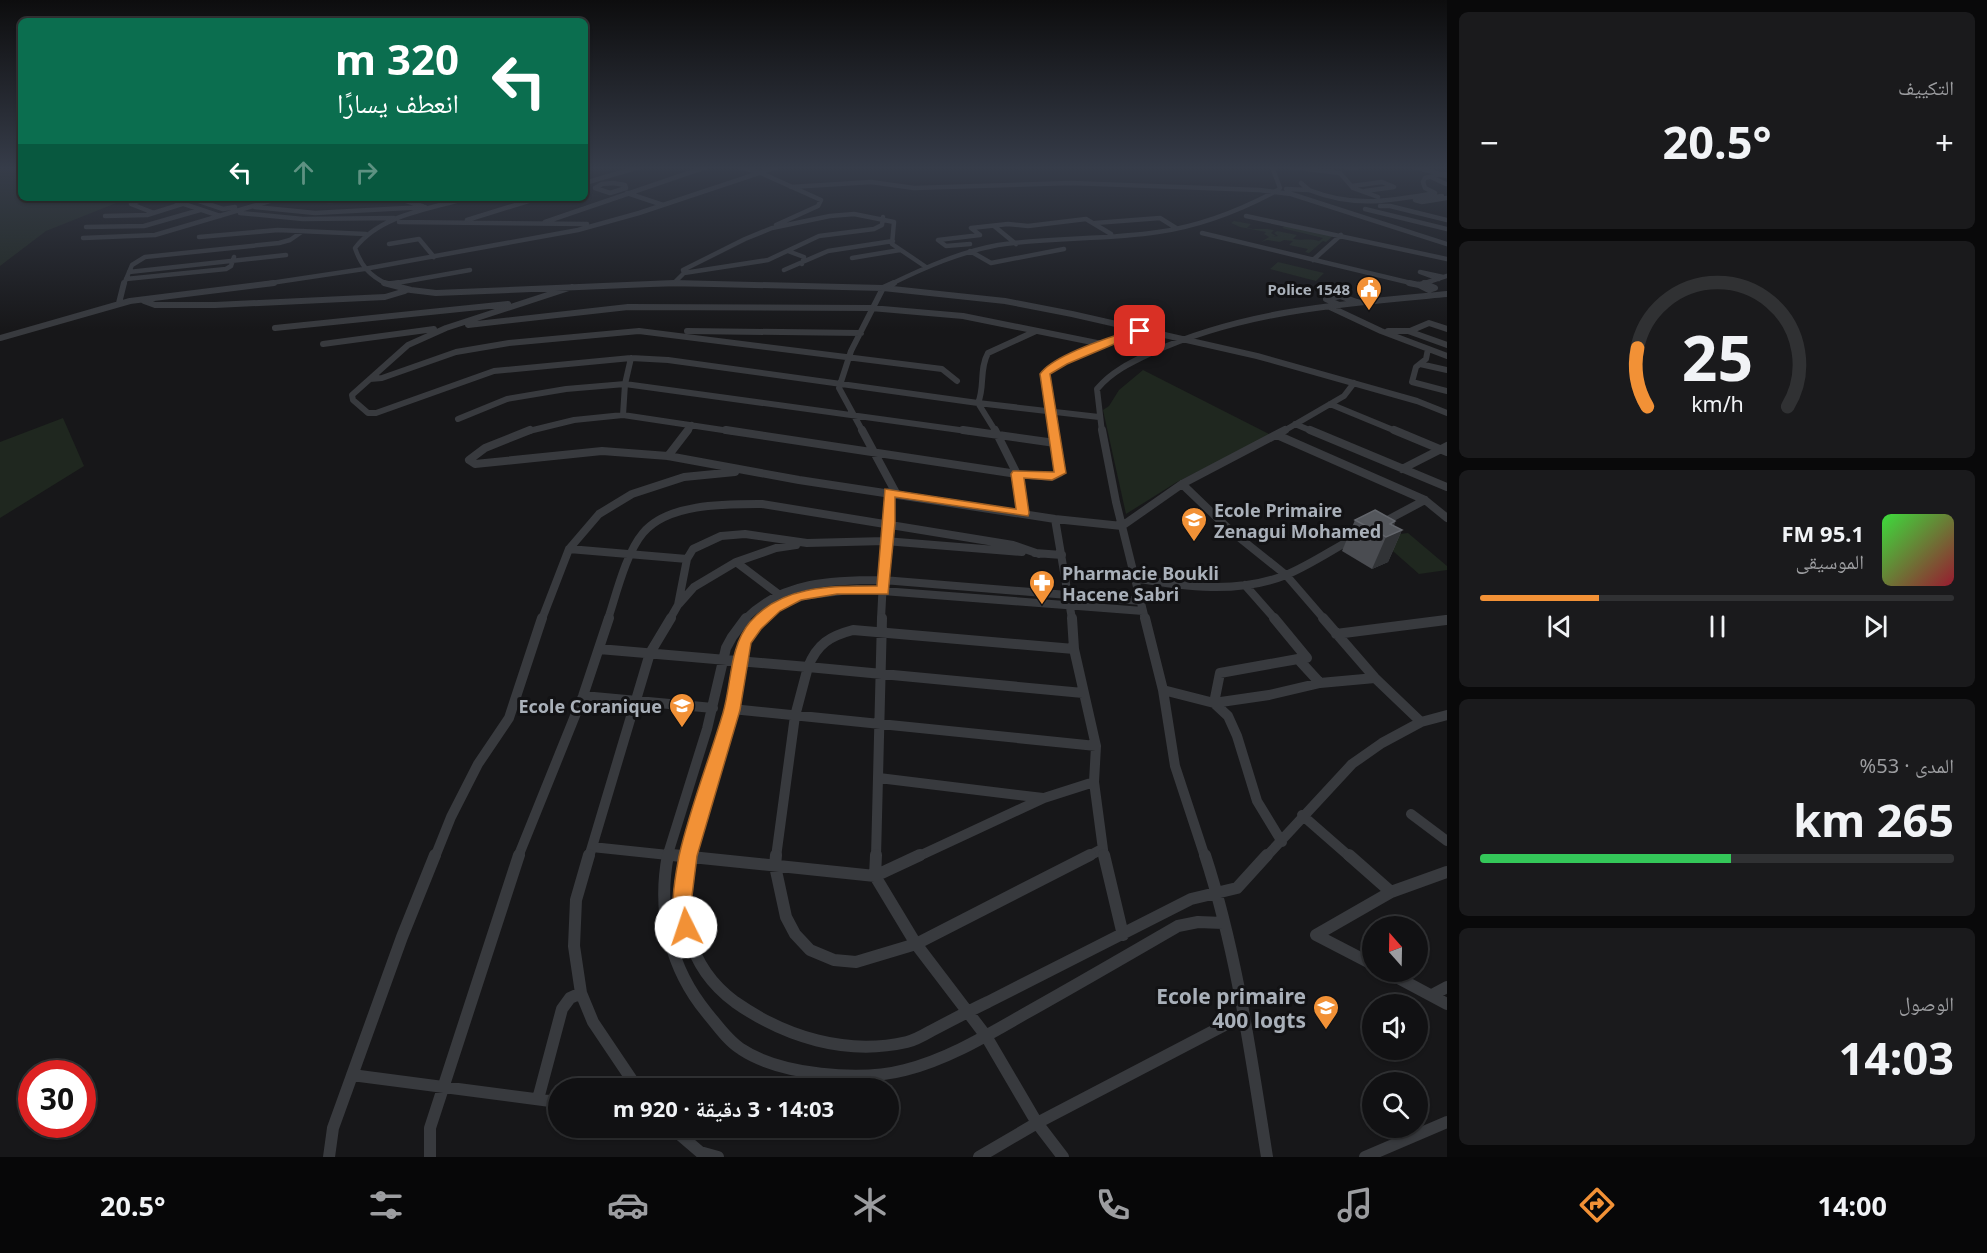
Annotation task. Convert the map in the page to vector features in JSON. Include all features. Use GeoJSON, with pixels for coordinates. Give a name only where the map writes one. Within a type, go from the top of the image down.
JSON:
{"type":"FeatureCollection","features":[{"type":"Feature","properties":{"kind":"street"},"geometry":{"type":"LineString","coordinates":[[86,227],[144,226],[162,221]]}},
{"type":"Feature","properties":{"kind":"street"},"geometry":{"type":"LineString","coordinates":[[83,238],[147,236],[202,221]]}},
{"type":"Feature","properties":{"kind":"street"},"geometry":{"type":"LineString","coordinates":[[600,225],[392,221],[366,234],[356,248],[364,269],[389,285],[406,290],[436,293],[674,283],[883,288],[1005,301],[1257,356],[1417,401],[1447,413]]}},
{"type":"Feature","properties":{"kind":"street"},"geometry":{"type":"LineString","coordinates":[[459,223],[465,221]]}},
{"type":"Feature","properties":{"kind":"street"},"geometry":{"type":"LineString","coordinates":[[539,224],[548,221]]}},
{"type":"Feature","properties":{"kind":"street"},"geometry":{"type":"LineString","coordinates":[[0,338],[119,303],[364,269],[613,221]]}},
{"type":"Feature","properties":{"kind":"street"},"geometry":{"type":"LineString","coordinates":[[674,283],[684,273],[683,270],[785,221]]}},
{"type":"Feature","properties":{"kind":"street"},"geometry":{"type":"LineString","coordinates":[[768,229],[787,227],[808,221]]}},
{"type":"Feature","properties":{"kind":"street"},"geometry":{"type":"LineString","coordinates":[[684,273],[768,260],[819,236],[874,229],[882,225],[883,221]]}},
{"type":"Feature","properties":{"kind":"street"},"geometry":{"type":"LineString","coordinates":[[891,221],[894,222],[892,244],[926,267]]}},
{"type":"Feature","properties":{"kind":"street"},"geometry":{"type":"LineString","coordinates":[[970,244],[946,246],[938,240],[980,235],[971,228],[1028,226],[1067,221]]}},
{"type":"Feature","properties":{"kind":"street"},"geometry":{"type":"LineString","coordinates":[[1090,221],[1111,235]]}},
{"type":"Feature","properties":{"kind":"street"},"geometry":{"type":"LineString","coordinates":[[1094,223],[1120,221]]}},
{"type":"Feature","properties":{"kind":"street"},"geometry":{"type":"LineString","coordinates":[[1165,221],[1176,228]]}},
{"type":"Feature","properties":{"kind":"street"},"geometry":{"type":"LineString","coordinates":[[1063,1157],[1037,1123],[986,1036],[916,944],[875,876],[879,778],[879,674],[885,541],[892,493],[874,452],[839,388],[849,357],[871,308],[883,288],[926,267],[970,251],[1051,239],[1176,228],[1202,221]]}},
{"type":"Feature","properties":{"kind":"street"},"geometry":{"type":"LineString","coordinates":[[1270,221],[1447,259]]}},
{"type":"Feature","properties":{"kind":"street"},"geometry":{"type":"LineString","coordinates":[[1362,221],[1436,245],[1439,257]]}},
{"type":"Feature","properties":{"kind":"street"},"geometry":{"type":"LineString","coordinates":[[1370,221],[1446,247]]}},
{"type":"Feature","properties":{"kind":"street"},"geometry":{"type":"LineString","coordinates":[[1416,221],[1447,229]]}},
{"type":"Feature","properties":{"kind":"street"},"geometry":{"type":"LineString","coordinates":[[994,226],[1016,244]]}},
{"type":"Feature","properties":{"kind":"street"},"geometry":{"type":"LineString","coordinates":[[199,237],[274,230],[366,234]]}},
{"type":"Feature","properties":{"kind":"street"},"geometry":{"type":"LineString","coordinates":[[119,303],[133,262],[146,257],[285,242],[303,231]]}},
{"type":"Feature","properties":{"kind":"street"},"geometry":{"type":"LineString","coordinates":[[1202,233],[1421,284],[1443,277]]}},
{"type":"Feature","properties":{"kind":"street"},"geometry":{"type":"LineString","coordinates":[[1313,260],[1341,236]]}},
{"type":"Feature","properties":{"kind":"street"},"geometry":{"type":"LineString","coordinates":[[389,244],[419,239],[434,257]]}},
{"type":"Feature","properties":{"kind":"street"},"geometry":{"type":"LineString","coordinates":[[970,251],[991,263],[1064,249],[1051,239]]}},
{"type":"Feature","properties":{"kind":"street"},"geometry":{"type":"LineString","coordinates":[[784,270],[828,251],[893,241]]}},
{"type":"Feature","properties":{"kind":"street"},"geometry":{"type":"LineString","coordinates":[[126,279],[223,270],[230,267],[236,248]]}},
{"type":"Feature","properties":{"kind":"street"},"geometry":{"type":"LineString","coordinates":[[852,258],[900,250]]}},
{"type":"Feature","properties":{"kind":"street"},"geometry":{"type":"LineString","coordinates":[[788,251],[804,257],[802,264]]}},
{"type":"Feature","properties":{"kind":"street"},"geometry":{"type":"LineString","coordinates":[[129,272],[286,255]]}},
{"type":"Feature","properties":{"kind":"street"},"geometry":{"type":"LineString","coordinates":[[389,285],[470,270]]}},
{"type":"Feature","properties":{"kind":"street"},"geometry":{"type":"LineString","coordinates":[[572,286],[446,328],[408,345],[352,395],[353,400],[368,413],[376,413],[494,371],[631,358],[668,360],[978,403],[1099,417]]}},
{"type":"Feature","properties":{"kind":"street"},"geometry":{"type":"LineString","coordinates":[[141,300],[155,305],[215,305],[386,297],[406,290]]}},
{"type":"Feature","properties":{"kind":"street"},"geometry":{"type":"LineString","coordinates":[[1267,1157],[1244,1015],[1217,893],[1175,766],[1163,690],[1122,526],[1099,417],[1097,388],[1104,379],[1161,347],[1228,326],[1339,305],[1447,294]]}},
{"type":"Feature","properties":{"kind":"street"},"geometry":{"type":"LineString","coordinates":[[1339,305],[1326,299],[1340,296],[1360,303]]}},
{"type":"Feature","properties":{"kind":"street"},"geometry":{"type":"LineString","coordinates":[[275,328],[524,303]]}},
{"type":"Feature","properties":{"kind":"street"},"geometry":{"type":"LineString","coordinates":[[1329,307],[1381,331],[1447,356]]}},
{"type":"Feature","properties":{"kind":"street"},"geometry":{"type":"LineString","coordinates":[[322,344],[628,308],[871,308],[963,316],[1102,344]]}},
{"type":"Feature","properties":{"kind":"street"},"geometry":{"type":"LineString","coordinates":[[1406,331],[1429,323],[1447,328]]}},
{"type":"Feature","properties":{"kind":"street"},"geometry":{"type":"LineString","coordinates":[[978,403],[983,393],[984,358],[988,353],[1036,330]]}},
{"type":"Feature","properties":{"kind":"street"},"geometry":{"type":"LineString","coordinates":[[370,379],[382,378],[456,352],[509,343],[650,331],[861,333]]}},
{"type":"Feature","properties":{"kind":"street"},"geometry":{"type":"LineString","coordinates":[[650,331],[942,369],[957,381]]}},
{"type":"Feature","properties":{"kind":"street"},"geometry":{"type":"LineString","coordinates":[[1122,526],[1055,519],[668,456],[602,451],[475,464],[469,460],[476,453],[521,431],[581,418],[623,415],[1017,474],[1057,476],[1060,473],[1045,374],[1050,368],[1102,344],[1140,331]]}},
{"type":"Feature","properties":{"kind":"street"},"geometry":{"type":"LineString","coordinates":[[1381,331],[1406,331],[1447,345]]}},
{"type":"Feature","properties":{"kind":"street"},"geometry":{"type":"LineString","coordinates":[[1428,349],[1426,358],[1416,367],[1412,382],[1447,391]]}},
{"type":"Feature","properties":{"kind":"street"},"geometry":{"type":"LineString","coordinates":[[623,415],[625,384],[631,358]]}},
{"type":"Feature","properties":{"kind":"street"},"geometry":{"type":"LineString","coordinates":[[1420,364],[1447,370]]}},
{"type":"Feature","properties":{"kind":"street"},"geometry":{"type":"LineString","coordinates":[[1122,526],[1136,511],[1172,493],[1182,484],[1277,435],[1344,396],[1354,383]]}},
{"type":"Feature","properties":{"kind":"street"},"geometry":{"type":"LineString","coordinates":[[458,419],[507,399],[566,389],[625,384],[741,398],[1055,443]]}},
{"type":"Feature","properties":{"kind":"street"},"geometry":{"type":"LineString","coordinates":[[978,403],[999,436],[1017,474],[1023,513]]}},
{"type":"Feature","properties":{"kind":"street"},"geometry":{"type":"LineString","coordinates":[[1330,404],[1445,449]]}},
{"type":"Feature","properties":{"kind":"street"},"geometry":{"type":"LineString","coordinates":[[668,456],[692,424]]}},
{"type":"Feature","properties":{"kind":"street"},"geometry":{"type":"LineString","coordinates":[[1295,424],[1447,487]]}},
{"type":"Feature","properties":{"kind":"street"},"geometry":{"type":"LineString","coordinates":[[1277,435],[1425,500],[1447,518]]}},
{"type":"Feature","properties":{"kind":"street"},"geometry":{"type":"LineString","coordinates":[[1402,469],[1445,449]]}},
{"type":"Feature","properties":{"kind":"street"},"geometry":{"type":"LineString","coordinates":[[329,1157],[333,1128],[402,937],[451,817],[478,764],[509,718],[539,626],[569,549],[599,514],[632,494],[684,477],[732,471],[756,472]]}},
{"type":"Feature","properties":{"kind":"street"},"geometry":{"type":"LineString","coordinates":[[1182,484],[1231,531],[1286,574],[1375,678],[1421,722]]}},
{"type":"Feature","properties":{"kind":"street"},"geometry":{"type":"LineString","coordinates":[[1375,526],[1425,500]]}},
{"type":"Feature","properties":{"kind":"street"},"geometry":{"type":"LineString","coordinates":[[430,1157],[430,1128],[517,859],[583,696],[630,555],[643,533],[663,518],[690,509],[724,504],[762,504],[1013,545],[1039,554]]}},
{"type":"Feature","properties":{"kind":"street"},"geometry":{"type":"LineString","coordinates":[[1055,519],[1070,600],[1074,649],[1096,746],[1094,782],[1102,849],[1123,935]]}},
{"type":"Feature","properties":{"kind":"street"},"geometry":{"type":"LineString","coordinates":[[1135,578],[1193,588],[1245,585],[1286,574],[1365,532]]}},
{"type":"Feature","properties":{"kind":"street"},"geometry":{"type":"LineString","coordinates":[[678,604],[687,559],[693,549],[721,536],[744,534],[807,543]]}},
{"type":"Feature","properties":{"kind":"street"},"geometry":{"type":"LineString","coordinates":[[631,1078],[593,1022],[581,993],[573,946],[576,900],[650,653],[678,604],[694,587],[736,562],[776,548],[807,543],[885,541],[1062,555]]}},
{"type":"Feature","properties":{"kind":"street"},"geometry":{"type":"LineString","coordinates":[[569,549],[687,559]]}},
{"type":"Feature","properties":{"kind":"street"},"geometry":{"type":"LineString","coordinates":[[736,562],[777,593]]}},
{"type":"Feature","properties":{"kind":"street"},"geometry":{"type":"LineString","coordinates":[[1142,606],[843,580],[804,585],[777,593],[747,616],[732,634],[721,659],[713,708],[666,854],[663,903],[669,934],[680,970],[710,1020],[743,1051],[804,1071],[861,1076],[903,1072],[939,1059],[986,1036],[1178,926],[1198,922],[1223,923]]}},
{"type":"Feature","properties":{"kind":"street"},"geometry":{"type":"LineString","coordinates":[[883,585],[797,596],[775,608],[756,626],[744,643],[732,710],[688,856],[683,896],[686,927],[699,959],[716,985],[739,1007],[778,1030],[837,1045],[872,1047],[909,1042],[1191,899],[1237,888],[1282,842],[1302,815],[1352,764],[1382,743],[1421,722],[1447,715]]}},
{"type":"Feature","properties":{"kind":"street"},"geometry":{"type":"LineString","coordinates":[[1245,585],[1307,658]]}},
{"type":"Feature","properties":{"kind":"street"},"geometry":{"type":"LineString","coordinates":[[1336,634],[1446,620]]}},
{"type":"Feature","properties":{"kind":"street"},"geometry":{"type":"LineString","coordinates":[[1074,649],[853,630],[825,639],[813,654],[795,716],[775,866],[786,917],[795,934],[810,950],[834,960],[856,962],[916,944],[1102,849]]}},
{"type":"Feature","properties":{"kind":"street"},"geometry":{"type":"LineString","coordinates":[[599,649],[742,660],[1083,693]]}},
{"type":"Feature","properties":{"kind":"street"},"geometry":{"type":"LineString","coordinates":[[1214,703],[1220,673],[1298,659],[1320,683]]}},
{"type":"Feature","properties":{"kind":"street"},"geometry":{"type":"LineString","coordinates":[[1163,690],[1214,703],[1269,695],[1320,683],[1375,678]]}},
{"type":"Feature","properties":{"kind":"street"},"geometry":{"type":"LineString","coordinates":[[583,696],[713,708]]}},
{"type":"Feature","properties":{"kind":"street"},"geometry":{"type":"LineString","coordinates":[[1214,703],[1228,716],[1237,736],[1257,801],[1282,842]]}},
{"type":"Feature","properties":{"kind":"street"},"geometry":{"type":"LineString","coordinates":[[732,710],[1096,746]]}},
{"type":"Feature","properties":{"kind":"street"},"geometry":{"type":"LineString","coordinates":[[879,778],[1044,798]]}},
{"type":"Feature","properties":{"kind":"street"},"geometry":{"type":"LineString","coordinates":[[592,847],[875,876],[1044,798],[1094,782]]}},
{"type":"Feature","properties":{"kind":"street"},"geometry":{"type":"LineString","coordinates":[[1411,814],[1447,842]]}},
{"type":"Feature","properties":{"kind":"street"},"geometry":{"type":"LineString","coordinates":[[1302,815],[1392,892]]}},
{"type":"Feature","properties":{"kind":"street"},"geometry":{"type":"LineString","coordinates":[[1362,959],[1316,934],[1392,892],[1447,872]]}},
{"type":"Feature","properties":{"kind":"street"},"geometry":{"type":"LineString","coordinates":[[1407,982],[1447,1004]]}},
{"type":"Feature","properties":{"kind":"street"},"geometry":{"type":"LineString","coordinates":[[1432,995],[1447,987]]}},
{"type":"Feature","properties":{"kind":"street"},"geometry":{"type":"LineString","coordinates":[[538,1100],[562,1009],[570,999],[581,993]]}},
{"type":"Feature","properties":{"kind":"street"},"geometry":{"type":"LineString","coordinates":[[979,1157],[1037,1123],[1244,1015]]}},
{"type":"Feature","properties":{"kind":"street"},"geometry":{"type":"LineString","coordinates":[[352,1075],[548,1101]]}},
{"type":"Feature","properties":{"kind":"street"},"geometry":{"type":"LineString","coordinates":[[1365,1157],[1447,1122]]}},
{"type":"Feature","properties":{"kind":"street"},"geometry":{"type":"LineString","coordinates":[[684,1138],[700,1152],[718,1157]]}},
{"type":"Feature","properties":{"kind":"shaded area"},"geometry":{"type":"Polygon","coordinates":[[[0,221],[71,221],[46,231],[0,266],[0,221]]]}},
{"type":"Feature","properties":{"kind":"shaded area"},"geometry":{"type":"Polygon","coordinates":[[[1234,221],[1251,224],[1247,228],[1274,230],[1271,233],[1276,236],[1272,237],[1278,236],[1274,233],[1277,231],[1297,235],[1293,239],[1296,240],[1319,241],[1323,238],[1282,228],[1285,226],[1334,235],[1309,253],[1305,252],[1308,249],[1289,245],[1293,241],[1267,240],[1261,242],[1269,237],[1264,234],[1266,232],[1240,227],[1231,223],[1234,221]]]}},
{"type":"Feature","properties":{"kind":"shaded area"},"geometry":{"type":"Polygon","coordinates":[[[1278,262],[1324,273],[1316,281],[1270,269],[1278,262]]]}},
{"type":"Feature","properties":{"kind":"shaded area"},"geometry":{"type":"Polygon","coordinates":[[[1143,370],[1271,435],[1177,482],[1126,514],[1103,410],[1109,406],[1119,390],[1143,370]]]}},
{"type":"Feature","properties":{"kind":"shaded area"},"geometry":{"type":"Polygon","coordinates":[[[63,418],[84,466],[0,518],[0,442],[63,418]]]}},
{"type":"Feature","properties":{"kind":"shaded area"},"geometry":{"type":"Polygon","coordinates":[[[1408,533],[1447,566],[1447,570],[1419,574],[1377,537],[1408,533]]]}},
{"type":"Feature","properties":{"kind":"building"},"geometry":{"type":"Polygon","coordinates":[[[1375,510],[1395,521],[1390,524],[1402,530],[1386,537],[1355,520],[1375,510]]]}},
{"type":"Feature","properties":{"kind":"place","name":"Police 1548"},"geometry":{"type":"Point","coordinates":[1369,312]}},
{"type":"Feature","properties":{"kind":"place","name":"Ecole Primaire Zenagui Mohamed"},"geometry":{"type":"Point","coordinates":[1194,543]}},
{"type":"Feature","properties":{"kind":"place","name":"Pharmacie Boukli Hacene Sabri"},"geometry":{"type":"Point","coordinates":[1042,606]}},
{"type":"Feature","properties":{"kind":"place","name":"Ecole Coranique"},"geometry":{"type":"Point","coordinates":[682,729]}},
{"type":"Feature","properties":{"kind":"place","name":"Ecole primaire 400 logts"},"geometry":{"type":"Point","coordinates":[1326,1031]}},
{"type":"Feature","properties":{"kind":"route"},"geometry":{"type":"LineString","coordinates":[[686,927],[683,896],[688,856],[732,710],[744,643],[756,626],[775,608],[797,596],[818,591],[857,589],[883,591],[885,541],[889,523],[889,492],[1023,513],[1017,474],[1052,477],[1060,473],[1045,374],[1050,368],[1063,361],[1140,331]]}}]}
